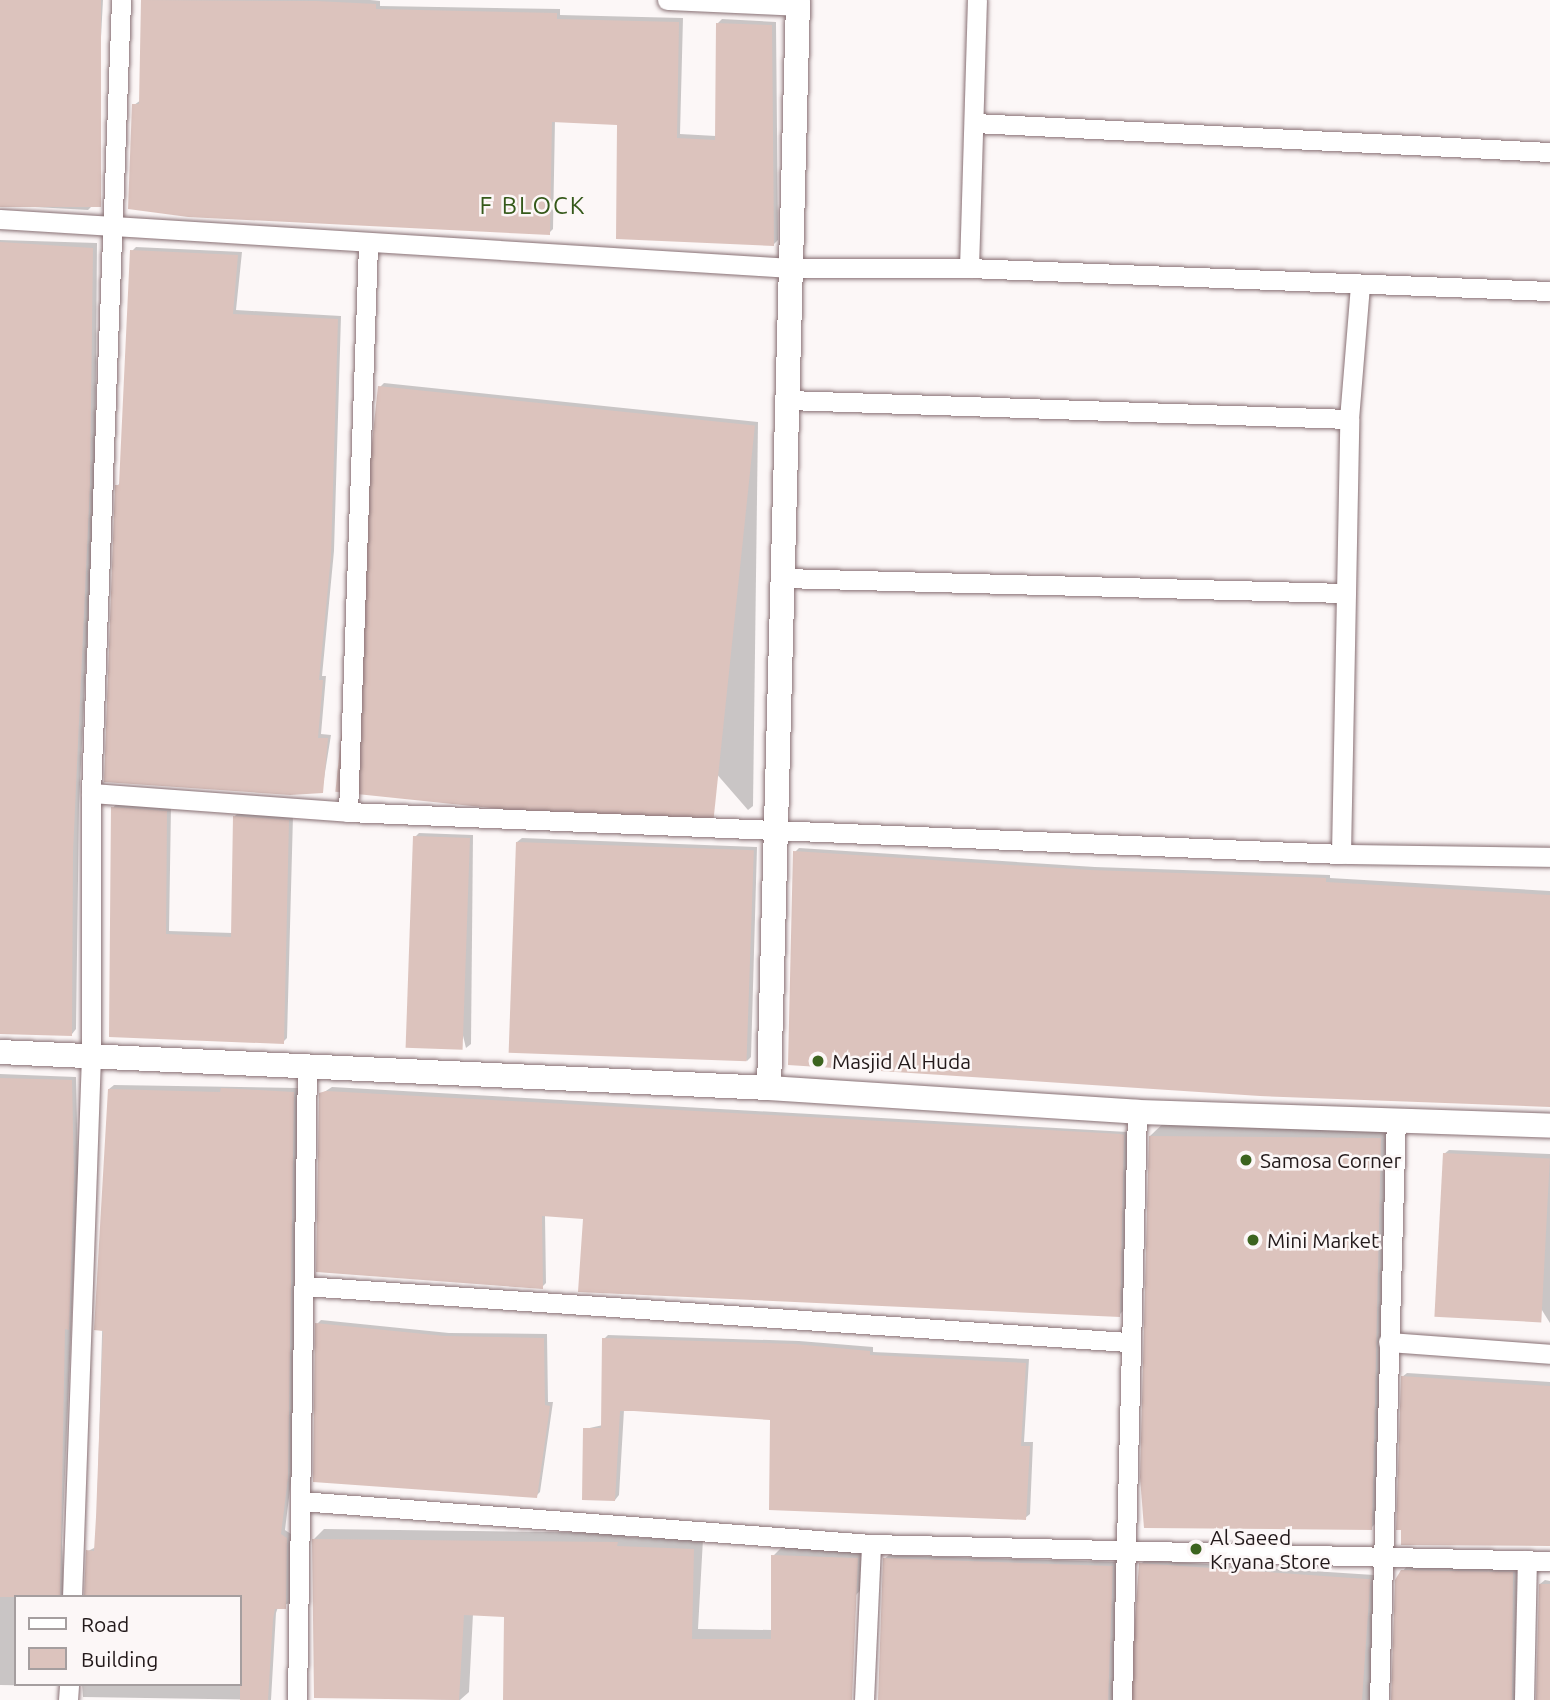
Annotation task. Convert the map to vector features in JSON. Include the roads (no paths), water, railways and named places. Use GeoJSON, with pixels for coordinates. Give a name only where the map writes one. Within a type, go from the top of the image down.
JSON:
{"type":"FeatureCollection","features":[{"type":"Feature","properties":{"kind":"street"},"geometry":{"type":"LineString","coordinates":[[72,1595],[91,1056],[91,793],[115,224],[121,0]]}},
{"type":"Feature","properties":{"kind":"street"},"geometry":{"type":"LineString","coordinates":[[667,0],[798,3],[769,1088]]}},
{"type":"Feature","properties":{"kind":"street"},"geometry":{"type":"LineString","coordinates":[[969,268],[977,0]]}},
{"type":"Feature","properties":{"kind":"street"},"geometry":{"type":"LineString","coordinates":[[975,123],[1550,152]]}},
{"type":"Feature","properties":{"kind":"street"},"geometry":{"type":"LineString","coordinates":[[0,219],[115,224],[368,245],[791,268],[969,268],[1550,290]]}},
{"type":"Feature","properties":{"kind":"street"},"geometry":{"type":"LineString","coordinates":[[348,812],[368,245]]}},
{"type":"Feature","properties":{"kind":"street"},"geometry":{"type":"LineString","coordinates":[[1340,854],[1349,419],[1360,284]]}},
{"type":"Feature","properties":{"kind":"street"},"geometry":{"type":"LineString","coordinates":[[788,400],[1349,419]]}},
{"type":"Feature","properties":{"kind":"street"},"geometry":{"type":"LineString","coordinates":[[783,578],[1346,593]]}},
{"type":"Feature","properties":{"kind":"street"},"geometry":{"type":"LineString","coordinates":[[91,793],[348,812],[1340,854],[1550,857]]}},
{"type":"Feature","properties":{"kind":"street"},"geometry":{"type":"LineString","coordinates":[[0,1052],[769,1088],[1137,1112],[1396,1118],[1550,1126]]}},
{"type":"Feature","properties":{"kind":"street"},"geometry":{"type":"LineString","coordinates":[[297,1700],[307,1065]]}},
{"type":"Feature","properties":{"kind":"street"},"geometry":{"type":"LineString","coordinates":[[1122,1700],[1128,1342],[1137,1112]]}},
{"type":"Feature","properties":{"kind":"street"},"geometry":{"type":"LineString","coordinates":[[1380,1700],[1396,1118]]}},
{"type":"Feature","properties":{"kind":"street"},"geometry":{"type":"LineString","coordinates":[[303,1286],[1128,1342]]}},
{"type":"Feature","properties":{"kind":"street"},"geometry":{"type":"LineString","coordinates":[[1388,1342],[1550,1354]]}},
{"type":"Feature","properties":{"kind":"street"},"geometry":{"type":"LineString","coordinates":[[300,1501],[871,1545],[1383,1555],[1550,1562]]}},
{"type":"Feature","properties":{"kind":"street"},"geometry":{"type":"LineString","coordinates":[[864,1700],[871,1545]]}},
{"type":"Feature","properties":{"kind":"street"},"geometry":{"type":"LineString","coordinates":[[1524,1700],[1527,1560]]}},
{"type":"Feature","properties":{"kind":"place","name":"Masjid Al Huda"},"geometry":{"type":"Point","coordinates":[818,1061]}},
{"type":"Feature","properties":{"kind":"place","name":"Samosa Corner"},"geometry":{"type":"Point","coordinates":[1246,1160]}},
{"type":"Feature","properties":{"kind":"place","name":"Mini Market"},"geometry":{"type":"Point","coordinates":[1253,1240]}},
{"type":"Feature","properties":{"kind":"place","name":"Al Saeed Kryana Store"},"geometry":{"type":"Point","coordinates":[1196,1549]}},
{"type":"Feature","properties":{"kind":"district","name":"F BLOCK"},"geometry":{"type":"Point","coordinates":[533,206]}}]}
